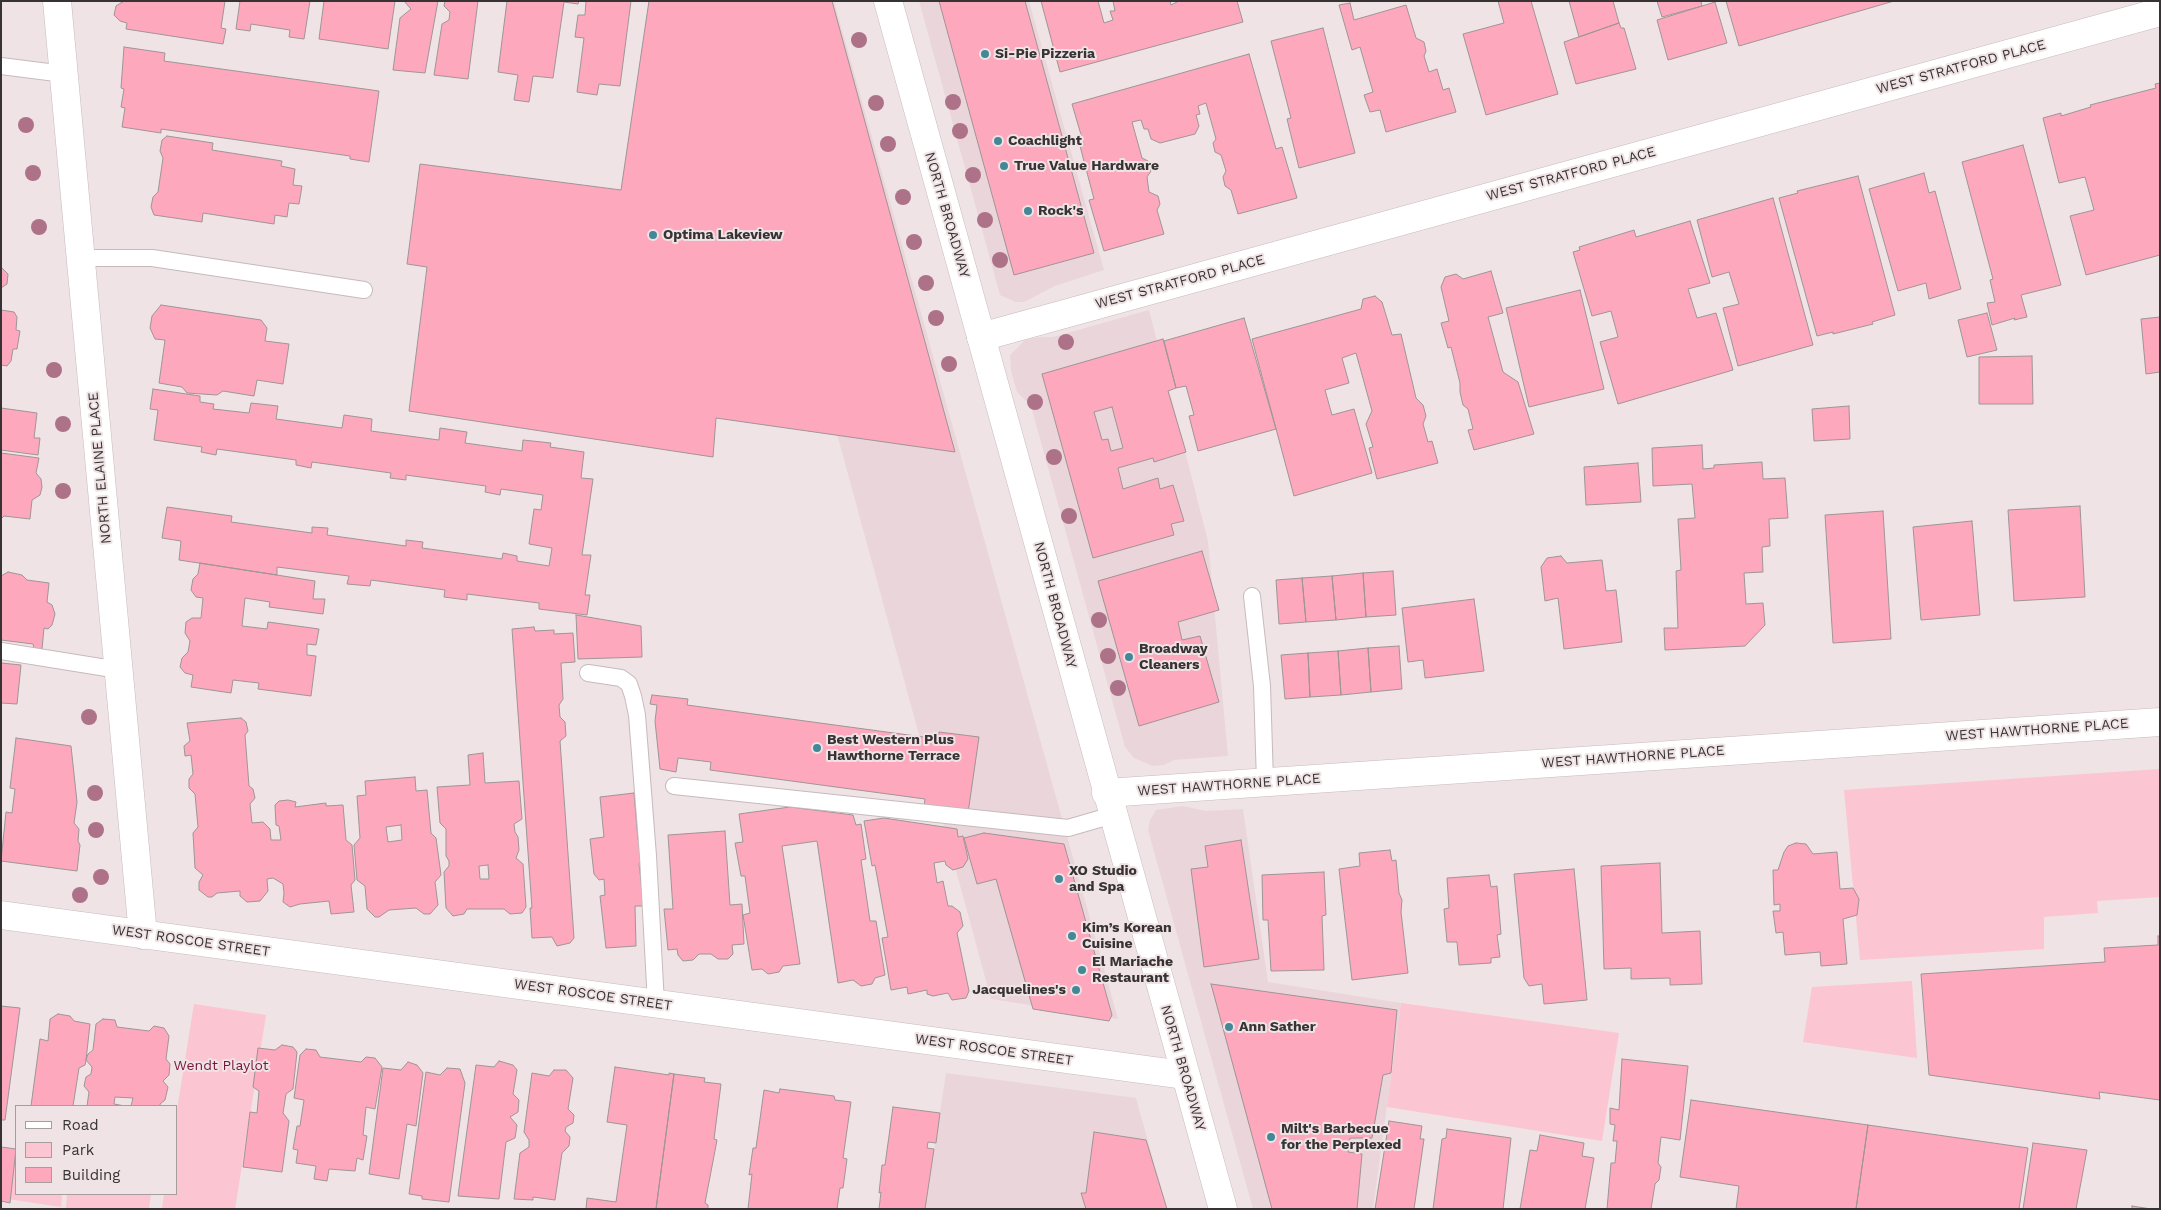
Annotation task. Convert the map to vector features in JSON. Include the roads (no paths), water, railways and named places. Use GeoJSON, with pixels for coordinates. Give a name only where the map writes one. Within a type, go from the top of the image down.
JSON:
{"type":"FeatureCollection","features":[{"type":"Feature","properties":{"kind":"street","name":"NORTH ELAINE PLACE"},"geometry":{"type":"LineString","coordinates":[[57,1],[143,934]]}},
{"type":"Feature","properties":{"kind":"street","name":"NORTH BROADWAY"},"geometry":{"type":"LineString","coordinates":[[888,1],[982,336],[1184,1075],[1223,1209]]}},
{"type":"Feature","properties":{"kind":"street","name":"WEST STRATFORD PLACE"},"geometry":{"type":"LineString","coordinates":[[982,336],[2160,12]]}},
{"type":"Feature","properties":{"kind":"street","name":"WEST HAWTHORNE PLACE"},"geometry":{"type":"LineString","coordinates":[[1110,804],[1265,782],[2160,722]]}},
{"type":"Feature","properties":{"kind":"street","name":"WEST ROSCOE STREET"},"geometry":{"type":"LineString","coordinates":[[1,915],[1184,1075]]}},
{"type":"Feature","properties":{"kind":"lane"},"geometry":{"type":"LineString","coordinates":[[1,66],[64,74]]}},
{"type":"Feature","properties":{"kind":"lane"},"geometry":{"type":"LineString","coordinates":[[81,258],[152,258],[364,290]]}},
{"type":"Feature","properties":{"kind":"lane"},"geometry":{"type":"LineString","coordinates":[[1252,596],[1262,686],[1265,782]]}},
{"type":"Feature","properties":{"kind":"lane"},"geometry":{"type":"LineString","coordinates":[[1,651],[119,670]]}},
{"type":"Feature","properties":{"kind":"lane"},"geometry":{"type":"LineString","coordinates":[[588,673],[622,678],[629,684],[637,715],[648,856],[656,1004]]}},
{"type":"Feature","properties":{"kind":"lane"},"geometry":{"type":"LineString","coordinates":[[674,786],[1068,828],[1110,804]]}},
{"type":"Feature","properties":{"kind":"place","name":"Si-Pie Pizzeria"},"geometry":{"type":"Point","coordinates":[985,54]}},
{"type":"Feature","properties":{"kind":"place","name":"Coachlight"},"geometry":{"type":"Point","coordinates":[998,141]}},
{"type":"Feature","properties":{"kind":"place","name":"True Value Hardware"},"geometry":{"type":"Point","coordinates":[1004,166]}},
{"type":"Feature","properties":{"kind":"place","name":"Rock's"},"geometry":{"type":"Point","coordinates":[1028,211]}},
{"type":"Feature","properties":{"kind":"place","name":"Optima Lakeview"},"geometry":{"type":"Point","coordinates":[653,235]}},
{"type":"Feature","properties":{"kind":"place","name":"Broadway Cleaners"},"geometry":{"type":"Point","coordinates":[1129,657]}},
{"type":"Feature","properties":{"kind":"place","name":"Best Western Plus Hawthorne Terrace"},"geometry":{"type":"Point","coordinates":[817,748]}},
{"type":"Feature","properties":{"kind":"place","name":"XO Studio and Spa"},"geometry":{"type":"Point","coordinates":[1059,879]}},
{"type":"Feature","properties":{"kind":"place","name":"Kim’s Korean Cuisine"},"geometry":{"type":"Point","coordinates":[1072,936]}},
{"type":"Feature","properties":{"kind":"place","name":"El Mariache Restaurant"},"geometry":{"type":"Point","coordinates":[1082,970]}},
{"type":"Feature","properties":{"kind":"place","name":"Jacquelines's"},"geometry":{"type":"Point","coordinates":[1076,990]}},
{"type":"Feature","properties":{"kind":"place","name":"Ann Sather"},"geometry":{"type":"Point","coordinates":[1229,1027]}},
{"type":"Feature","properties":{"kind":"place","name":"Milt's Barbecue for the Perplexed"},"geometry":{"type":"Point","coordinates":[1271,1137]}},
{"type":"Feature","properties":{"kind":"park label","name":"Wendt Playlot"},"geometry":{"type":"Point","coordinates":[221,1066]}}]}
